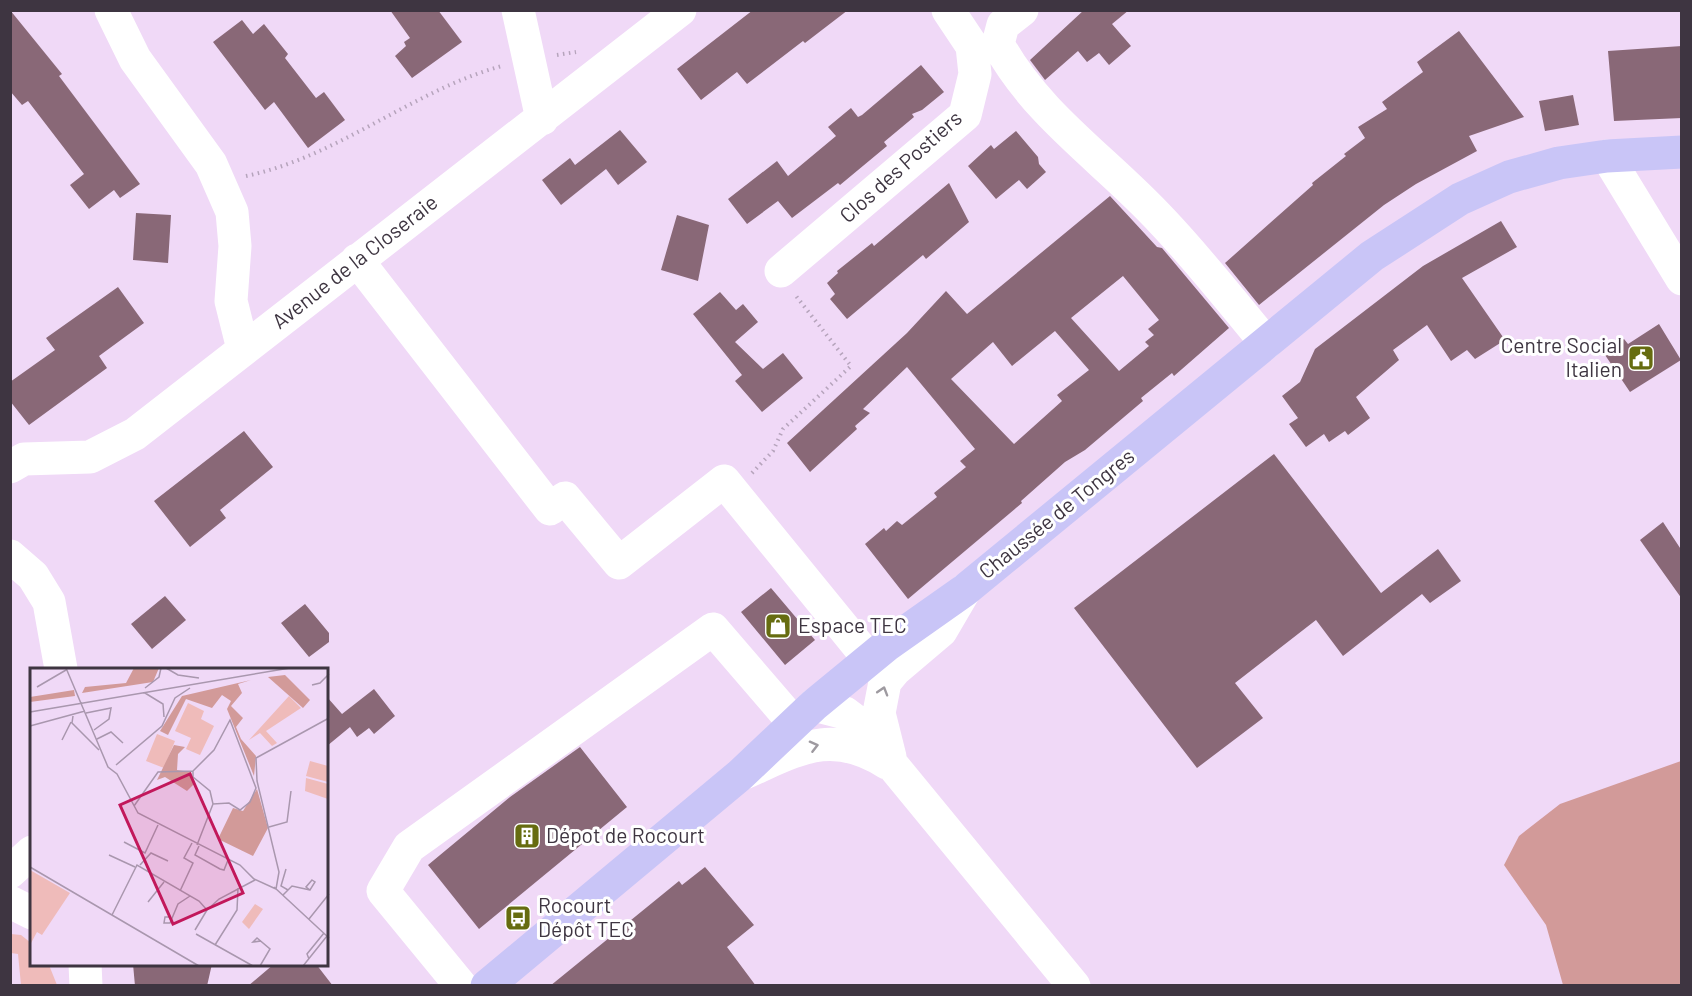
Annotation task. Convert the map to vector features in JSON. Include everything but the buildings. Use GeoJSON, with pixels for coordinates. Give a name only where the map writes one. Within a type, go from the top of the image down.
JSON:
{"type":"FeatureCollection","features":[{"type":"Feature","properties":{"kind":"main road","name":"Chaussée de Tongres"},"geometry":{"type":"LineString","coordinates":[[487,986],[740,774],[803,714],[869,659],[965,590],[1372,256],[1460,198],[1509,177],[1559,163],[1607,156],[1682,152]]}},
{"type":"Feature","properties":{"kind":"street"},"geometry":{"type":"LineString","coordinates":[[111,10],[135,59],[211,164],[232,212],[235,246],[231,301],[243,349]]}},
{"type":"Feature","properties":{"kind":"street"},"geometry":{"type":"LineString","coordinates":[[518,10],[542,119]]}},
{"type":"Feature","properties":{"kind":"street","name":"Avenue de la Closeraie"},"geometry":{"type":"LineString","coordinates":[[10,467],[24,459],[90,457],[135,434],[680,10]]}},
{"type":"Feature","properties":{"kind":"street","name":"Clos des Postiers"},"geometry":{"type":"LineString","coordinates":[[781,271],[965,115],[975,74],[972,46],[948,10]]}},
{"type":"Feature","properties":{"kind":"street"},"geometry":{"type":"LineString","coordinates":[[1022,10],[1003,25],[998,44],[1011,66],[1073,137],[1162,220],[1266,343]]}},
{"type":"Feature","properties":{"kind":"street"},"geometry":{"type":"LineString","coordinates":[[1607,156],[1682,279]]}},
{"type":"Feature","properties":{"kind":"street"},"geometry":{"type":"LineString","coordinates":[[357,260],[550,509],[565,498],[619,563],[724,481],[869,659]]}},
{"type":"Feature","properties":{"kind":"street"},"geometry":{"type":"LineString","coordinates":[[10,556],[33,576],[49,602],[61,668]]}},
{"type":"Feature","properties":{"kind":"street"},"geometry":{"type":"LineString","coordinates":[[894,767],[886,748],[879,713],[885,682],[895,670],[941,631],[965,590]]}},
{"type":"Feature","properties":{"kind":"street"},"geometry":{"type":"LineString","coordinates":[[461,986],[383,891],[409,847],[713,629],[803,714],[833,708],[857,722],[1074,986]]}},
{"type":"Feature","properties":{"kind":"street"},"geometry":{"type":"LineString","coordinates":[[740,774],[794,752],[826,743],[851,747],[879,758],[894,767]]}},
{"type":"Feature","properties":{"kind":"street"},"geometry":{"type":"LineString","coordinates":[[10,872],[30,854]]}},
{"type":"Feature","properties":{"kind":"street"},"geometry":{"type":"LineString","coordinates":[[10,902],[30,912]]}},
{"type":"Feature","properties":{"kind":"street"},"geometry":{"type":"LineString","coordinates":[[85,966],[86,986]]}},
{"type":"Feature","properties":{"kind":"path"},"geometry":{"type":"LineString","coordinates":[[211,164],[246,176],[287,165],[374,125],[472,74],[529,58],[585,51]]}},
{"type":"Feature","properties":{"kind":"path"},"geometry":{"type":"LineString","coordinates":[[733,492],[773,451],[783,429],[851,366],[799,302],[781,271]]}},
{"type":"Feature","properties":{"kind":"shaded area"},"geometry":{"type":"Polygon","coordinates":[[[1681,761],[1681,985],[1563,985],[1546,925],[1504,865],[1519,836],[1560,804],[1681,761]]]}},
{"type":"Feature","properties":{"kind":"shaded area"},"geometry":{"type":"Polygon","coordinates":[[[11,934],[21,935],[30,942],[30,966],[49,966],[57,985],[21,985],[18,954],[11,953],[11,934]]]}},
{"type":"Feature","properties":{"kind":"place","name":"Centre Social Italien"},"geometry":{"type":"Point","coordinates":[1641,358]}},
{"type":"Feature","properties":{"kind":"place","name":"Espace TEC"},"geometry":{"type":"Point","coordinates":[778,626]}},
{"type":"Feature","properties":{"kind":"place","name":"Dépot de Rocourt"},"geometry":{"type":"Point","coordinates":[527,836]}},
{"type":"Feature","properties":{"kind":"place","name":"Rocourt Dépôt TEC"},"geometry":{"type":"Point","coordinates":[518,918]}}]}
